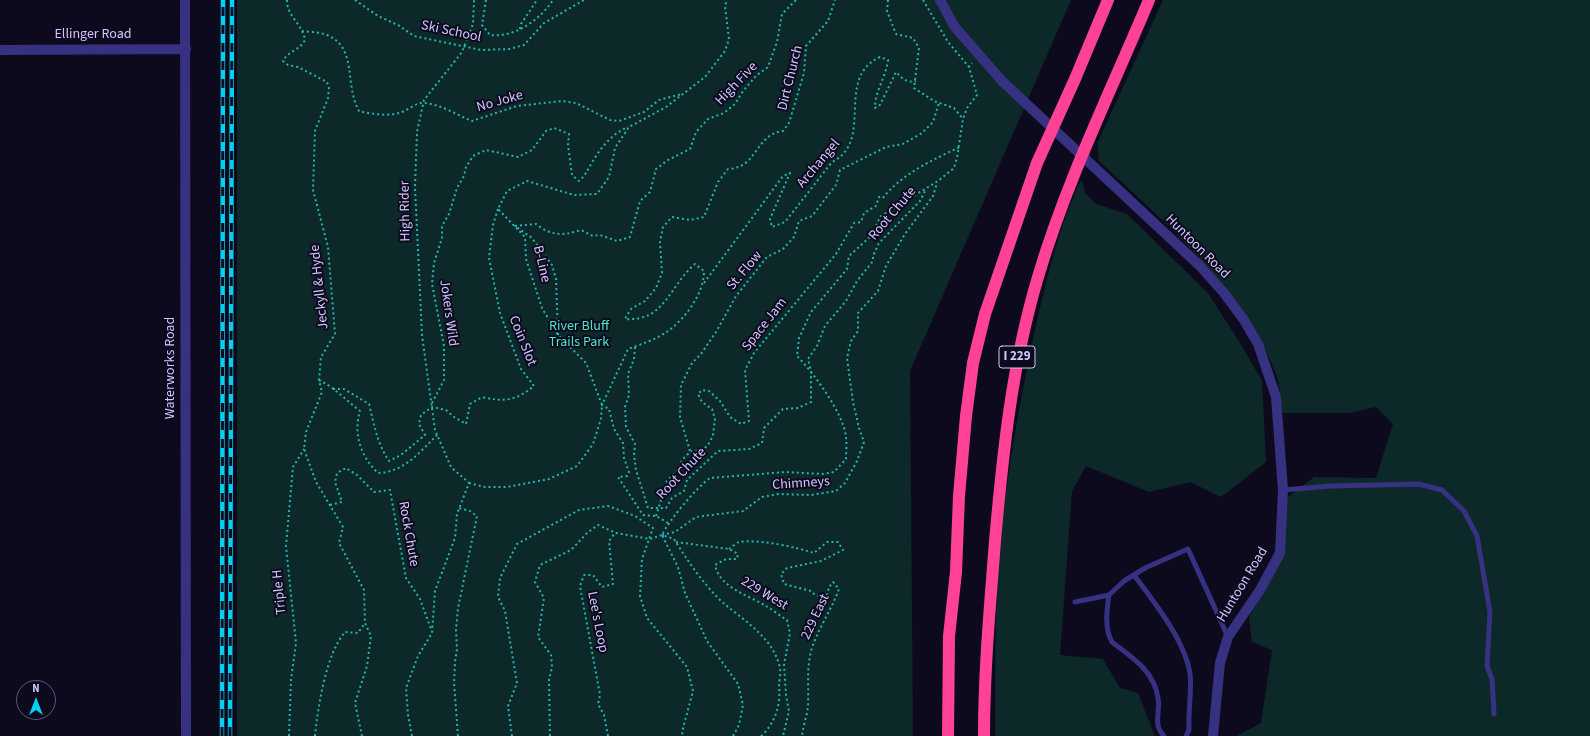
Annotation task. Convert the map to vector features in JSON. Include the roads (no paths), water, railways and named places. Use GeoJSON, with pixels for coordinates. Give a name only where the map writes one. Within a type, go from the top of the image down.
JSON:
{"type":"FeatureCollection","features":[{"type":"Feature","properties":{"kind":"highway"},"geometry":{"type":"LineString","coordinates":[[948,736],[950,636],[956,572],[959,496],[966,416],[973,363],[985,314],[1037,163],[1075,79],[1108,0]]}},
{"type":"Feature","properties":{"kind":"highway","name":"I 229"},"geometry":{"type":"LineString","coordinates":[[984,736],[986,648],[998,509],[1006,422],[1017,355],[1038,277],[1056,221],[1075,172],[1149,0]]}},
{"type":"Feature","properties":{"kind":"street","name":"Waterworks Road"},"geometry":{"type":"LineString","coordinates":[[185,0],[186,736]]}},
{"type":"Feature","properties":{"kind":"street","name":"Huntoon Road"},"geometry":{"type":"LineString","coordinates":[[940,0],[954,26],[1002,81],[1200,266],[1240,315],[1258,344],[1276,397],[1280,429],[1283,490],[1280,553],[1260,590],[1228,637],[1220,663],[1213,736]]}},
{"type":"Feature","properties":{"kind":"street","name":"Ellinger Road"},"geometry":{"type":"LineString","coordinates":[[0,50],[186,49]]}},
{"type":"Feature","properties":{"kind":"lane"},"geometry":{"type":"LineString","coordinates":[[1283,490],[1331,486],[1419,484],[1442,490],[1464,511],[1477,536],[1490,612],[1487,666],[1492,679],[1494,714]]}},
{"type":"Feature","properties":{"kind":"lane"},"geometry":{"type":"LineString","coordinates":[[1075,602],[1109,595],[1124,581],[1134,575],[1188,549],[1228,637]]}},
{"type":"Feature","properties":{"kind":"lane"},"geometry":{"type":"LineString","coordinates":[[1134,575],[1152,600],[1184,654],[1190,675],[1189,730],[1186,736]]}},
{"type":"Feature","properties":{"kind":"lane"},"geometry":{"type":"LineString","coordinates":[[1109,595],[1107,611],[1109,636],[1112,642],[1146,669],[1158,698],[1156,717],[1159,732],[1164,736]]}},
{"type":"Feature","properties":{"kind":"railway"},"geometry":{"type":"LineString","coordinates":[[222,736],[223,0]]}},
{"type":"Feature","properties":{"kind":"railway"},"geometry":{"type":"LineString","coordinates":[[230,736],[232,0]]}},
{"type":"Feature","properties":{"kind":"park label","name":"River Bluff Trails Park"},"geometry":{"type":"Point","coordinates":[579,336]}}]}
